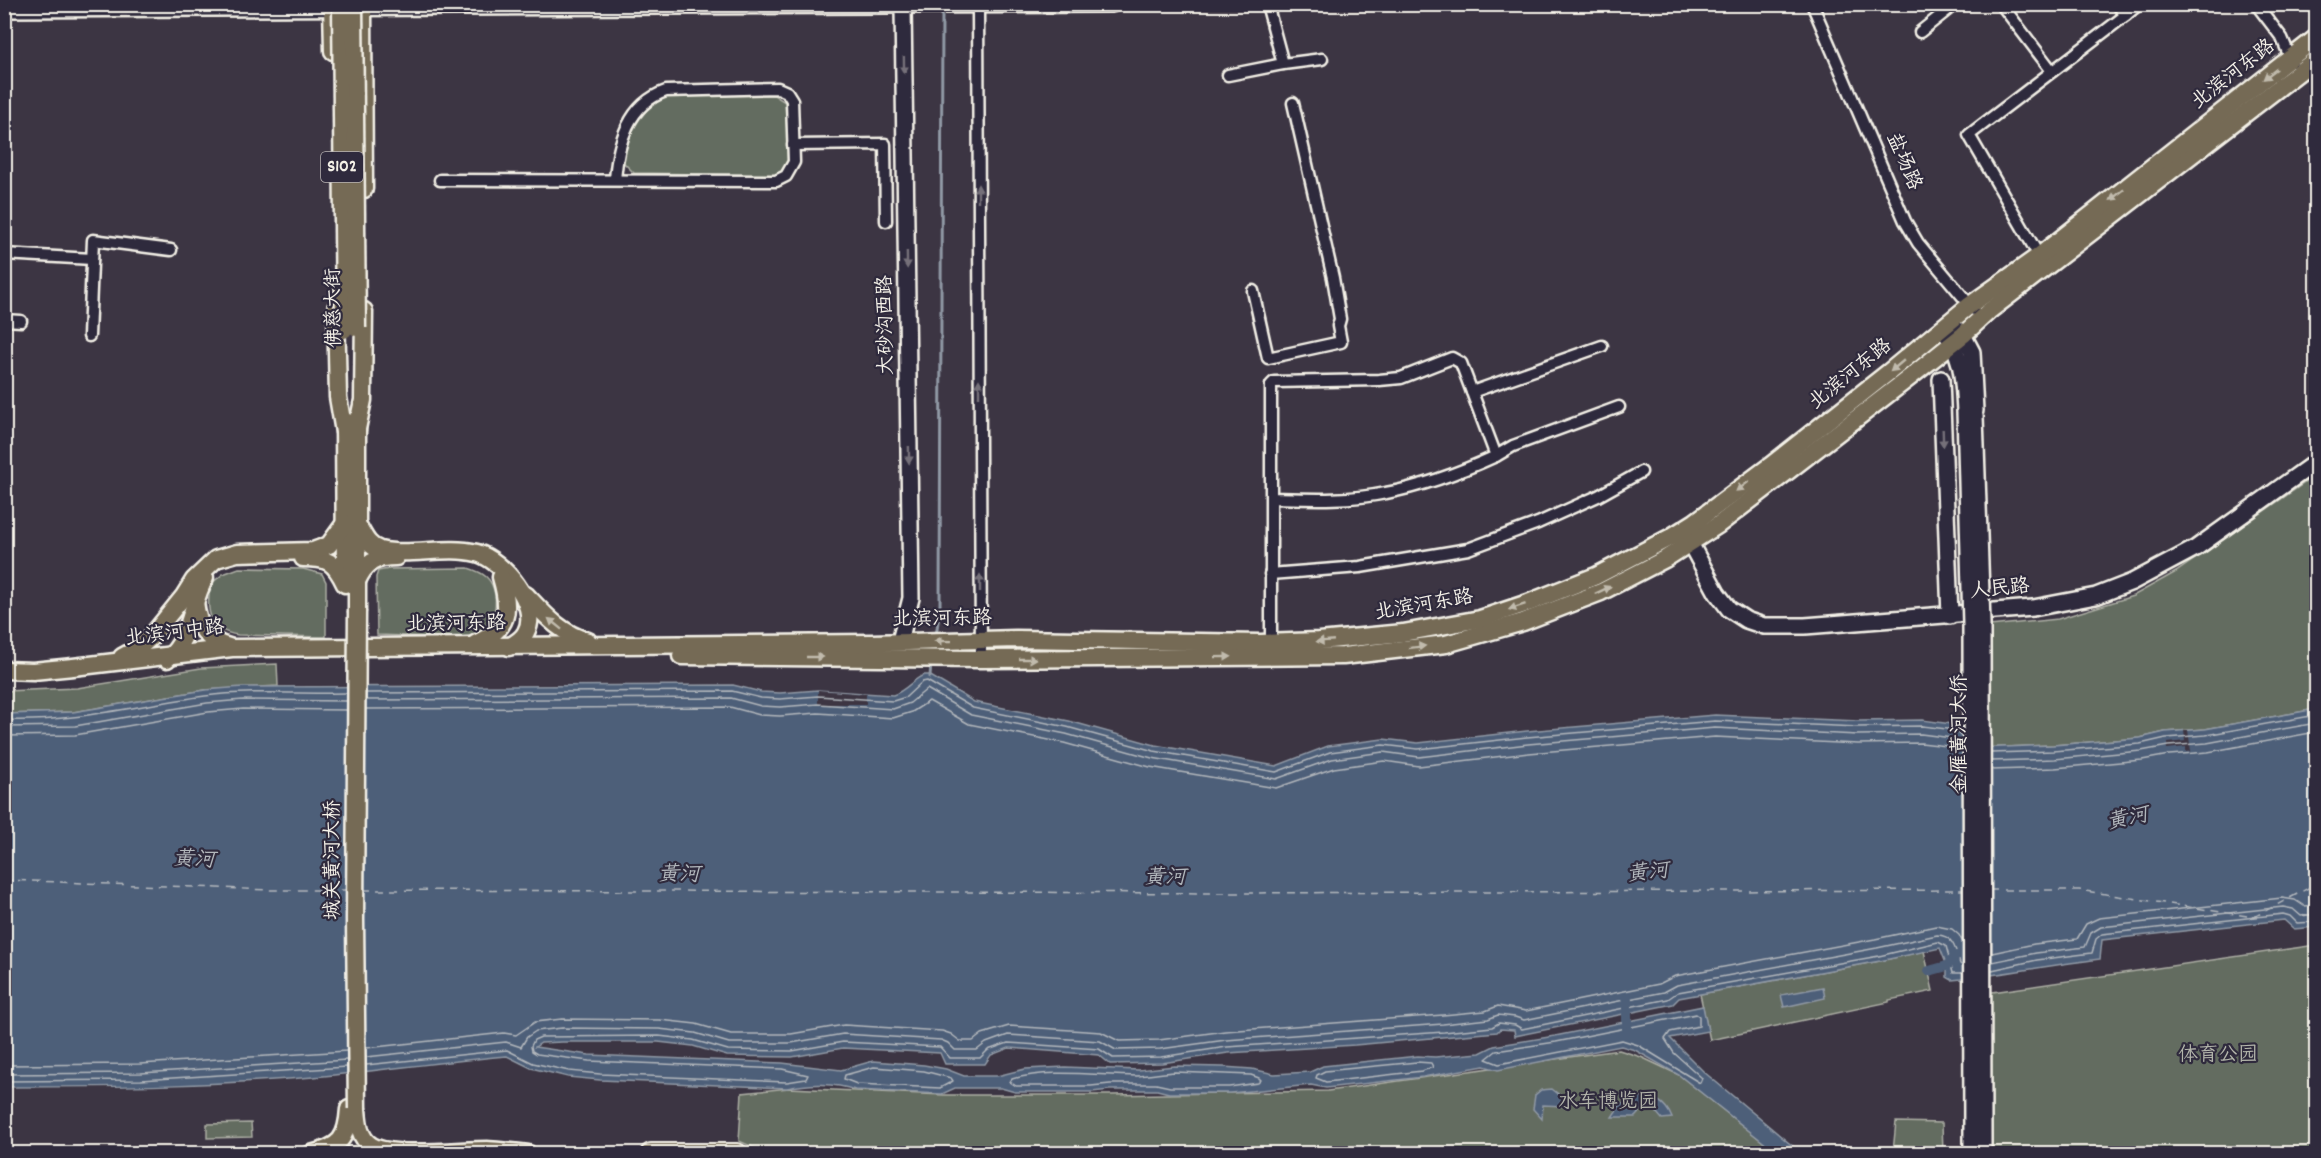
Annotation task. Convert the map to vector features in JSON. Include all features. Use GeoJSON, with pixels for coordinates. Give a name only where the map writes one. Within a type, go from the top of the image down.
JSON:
{"type":"FeatureCollection","features":[{"type":"Feature","properties":{"kind":"highway"},"geometry":{"type":"LineString","coordinates":[[651,1154],[736,1154]]}},
{"type":"Feature","properties":{"kind":"main road"},"geometry":{"type":"LineString","coordinates":[[4,9],[1112,4]]}},
{"type":"Feature","properties":{"kind":"main road"},"geometry":{"type":"LineString","coordinates":[[335,6],[336,352],[338,397],[351,431]]}},
{"type":"Feature","properties":{"kind":"main road","name":"佛慈大街"},"geometry":{"type":"LineString","coordinates":[[335,6],[350,329],[351,611]]}},
{"type":"Feature","properties":{"kind":"main road"},"geometry":{"type":"LineString","coordinates":[[351,431],[363,400],[364,356],[360,6]]}},
{"type":"Feature","properties":{"kind":"main road","name":"佛慈大街"},"geometry":{"type":"LineString","coordinates":[[350,329],[360,6]]}},
{"type":"Feature","properties":{"kind":"main road","name":"大砂沟西路"},"geometry":{"type":"LineString","coordinates":[[908,641],[911,598],[910,6]]}},
{"type":"Feature","properties":{"kind":"main road","name":"北滨河东路"},"geometry":{"type":"LineString","coordinates":[[531,640],[606,645],[872,643],[1016,639],[1319,641],[1443,627],[1528,603],[1596,576],[1695,522],[1826,423],[1970,305],[2039,256],[2316,38]]}},
{"type":"Feature","properties":{"kind":"main road","name":"北滨河东路"},"geometry":{"type":"LineString","coordinates":[[351,652],[483,657],[915,659],[1342,656],[1446,644],[1523,622],[1601,592],[1665,559],[1718,525],[2316,59]]}},
{"type":"Feature","properties":{"kind":"main road"},"geometry":{"type":"LineString","coordinates":[[1945,325],[1958,339],[1970,411]]}},
{"type":"Feature","properties":{"kind":"main road"},"geometry":{"type":"LineString","coordinates":[[1909,378],[1924,375],[1941,379],[1954,388],[1970,411]]}},
{"type":"Feature","properties":{"kind":"main road"},"geometry":{"type":"LineString","coordinates":[[1941,379],[1950,616]]}},
{"type":"Feature","properties":{"kind":"main road","name":"金雁黄河大侨"},"geometry":{"type":"LineString","coordinates":[[1970,411],[1972,1154]]}},
{"type":"Feature","properties":{"kind":"main road","name":"金雁黄河大侨"},"geometry":{"type":"LineString","coordinates":[[1970,411],[1982,635],[1983,1154]]}},
{"type":"Feature","properties":{"kind":"main road","name":"人民路"},"geometry":{"type":"LineString","coordinates":[[1690,543],[1717,593],[1729,609],[1746,620],[1764,626],[1805,626],[1950,616],[2064,604],[2096,596],[2132,582],[2196,548],[2316,462]]}},
{"type":"Feature","properties":{"kind":"main road"},"geometry":{"type":"LineString","coordinates":[[181,650],[194,580],[216,559],[237,553],[299,552],[322,549],[351,523],[372,547],[390,551],[475,553],[490,558],[508,580],[564,631],[576,638],[606,645]]}},
{"type":"Feature","properties":{"kind":"main road"},"geometry":{"type":"LineString","coordinates":[[96,665],[120,658],[140,647],[189,599],[214,568],[222,563],[244,558],[322,558],[332,563],[351,583],[367,565],[377,559],[390,557],[471,559],[491,568],[508,580],[529,615],[531,640],[546,652],[568,656]]}},
{"type":"Feature","properties":{"kind":"main road"},"geometry":{"type":"LineString","coordinates":[[469,646],[489,637],[505,620],[508,580]]}},
{"type":"Feature","properties":{"kind":"main road"},"geometry":{"type":"LineString","coordinates":[[189,599],[209,639],[232,648]]}},
{"type":"Feature","properties":{"kind":"main road","name":"城关黄河大桥"},"geometry":{"type":"LineString","coordinates":[[351,611],[353,1109]]}},
{"type":"Feature","properties":{"kind":"main road"},"geometry":{"type":"LineString","coordinates":[[483,657],[531,640]]}},
{"type":"Feature","properties":{"kind":"main road","name":"北滨河东路"},"geometry":{"type":"LineString","coordinates":[[351,652],[512,646]]}},
{"type":"Feature","properties":{"kind":"main road","name":"北滨河中路"},"geometry":{"type":"LineString","coordinates":[[4,670],[33,671],[96,665],[181,650],[232,648],[351,652]]}},
{"type":"Feature","properties":{"kind":"main road"},"geometry":{"type":"LineString","coordinates":[[138,668],[155,665],[181,650],[207,659]]}},
{"type":"Feature","properties":{"kind":"main road","name":"北滨河中路"},"geometry":{"type":"LineString","coordinates":[[4,680],[69,678],[207,659],[351,652]]}},
{"type":"Feature","properties":{"kind":"main road"},"geometry":{"type":"LineString","coordinates":[[353,1109],[364,1138],[372,1146],[389,1151],[488,1150],[528,1154]]}},
{"type":"Feature","properties":{"kind":"main road"},"geometry":{"type":"LineString","coordinates":[[311,1154],[333,1147],[340,1142],[353,1109]]}},
{"type":"Feature","properties":{"kind":"street"},"geometry":{"type":"LineString","coordinates":[[1267,4],[1283,64]]}},
{"type":"Feature","properties":{"kind":"street","name":"盐场路"},"geometry":{"type":"LineString","coordinates":[[1812,4],[1905,221],[1918,243],[1981,319]]}},
{"type":"Feature","properties":{"kind":"street"},"geometry":{"type":"LineString","coordinates":[[1920,32],[1955,4]]}},
{"type":"Feature","properties":{"kind":"street"},"geometry":{"type":"LineString","coordinates":[[2001,4],[2052,71]]}},
{"type":"Feature","properties":{"kind":"street"},"geometry":{"type":"LineString","coordinates":[[2117,4],[2126,15]]}},
{"type":"Feature","properties":{"kind":"street"},"geometry":{"type":"LineString","coordinates":[[2039,256],[1970,135],[2139,4]]}},
{"type":"Feature","properties":{"kind":"street"},"geometry":{"type":"LineString","coordinates":[[2256,4],[2282,38],[2298,74]]}},
{"type":"Feature","properties":{"kind":"street"},"geometry":{"type":"LineString","coordinates":[[975,659],[978,6]]}},
{"type":"Feature","properties":{"kind":"street"},"geometry":{"type":"LineString","coordinates":[[1228,75],[1322,59]]}},
{"type":"Feature","properties":{"kind":"street"},"geometry":{"type":"LineString","coordinates":[[440,180],[615,179],[776,182],[786,176],[794,162],[792,100],[787,92],[778,88],[666,91],[652,96],[633,115],[617,152],[615,179]]}},
{"type":"Feature","properties":{"kind":"street"},"geometry":{"type":"LineString","coordinates":[[1253,291],[1268,358],[1341,342],[1338,326],[1340,319],[1333,278],[1293,103]]}},
{"type":"Feature","properties":{"kind":"street"},"geometry":{"type":"LineString","coordinates":[[793,144],[885,144],[886,221]]}},
{"type":"Feature","properties":{"kind":"street"},"geometry":{"type":"LineString","coordinates":[[88,336],[93,240],[171,250]]}},
{"type":"Feature","properties":{"kind":"street"},"geometry":{"type":"LineString","coordinates":[[4,254],[92,259]]}},
{"type":"Feature","properties":{"kind":"street"},"geometry":{"type":"LineString","coordinates":[[4,320],[21,321]]}},
{"type":"Feature","properties":{"kind":"street"},"geometry":{"type":"LineString","coordinates":[[1473,392],[1602,346]]}},
{"type":"Feature","properties":{"kind":"street"},"geometry":{"type":"LineString","coordinates":[[1271,642],[1271,385],[1274,382],[1401,378],[1452,358],[1461,363],[1496,456]]}},
{"type":"Feature","properties":{"kind":"street"},"geometry":{"type":"LineString","coordinates":[[1270,498],[1328,499],[1386,493],[1463,471],[1513,446],[1619,407]]}},
{"type":"Feature","properties":{"kind":"street"},"geometry":{"type":"LineString","coordinates":[[1270,574],[1360,567],[1468,549],[1538,523],[1641,472]]}},
{"type":"Feature","properties":{"kind":"green space"},"geometry":{"type":"Polygon","coordinates":[[[673,94],[774,95],[785,102],[789,163],[785,170],[775,175],[634,173],[621,160],[629,139],[645,112],[673,94]]]}},
{"type":"Feature","properties":{"kind":"green space"},"geometry":{"type":"Polygon","coordinates":[[[2316,475],[2316,709],[2205,729],[2165,732],[2140,738],[1978,748],[1980,627],[2058,619],[2133,596],[2176,572],[2316,475]]]}},
{"type":"Feature","properties":{"kind":"green space"},"geometry":{"type":"Polygon","coordinates":[[[239,568],[303,569],[322,574],[326,582],[326,637],[238,635],[221,629],[211,618],[209,611],[211,584],[223,574],[239,568]]]}},
{"type":"Feature","properties":{"kind":"green space"},"geometry":{"type":"Polygon","coordinates":[[[468,568],[486,577],[492,584],[495,595],[493,616],[481,633],[461,637],[377,635],[376,577],[378,571],[468,568]]]}},
{"type":"Feature","properties":{"kind":"green space"},"geometry":{"type":"Polygon","coordinates":[[[277,664],[278,686],[205,690],[73,712],[5,714],[5,691],[77,688],[201,668],[277,664]]]}},
{"type":"Feature","properties":{"kind":"green space","name":"体育公园"},"geometry":{"type":"Polygon","coordinates":[[[2316,945],[2316,1153],[1984,1154],[1986,993],[2316,945]]]}},
{"type":"Feature","properties":{"kind":"green space"},"geometry":{"type":"Polygon","coordinates":[[[1924,951],[1933,991],[1710,1040],[1700,994],[1924,951]]]}},
{"type":"Feature","properties":{"kind":"green space","name":"水车博览园"},"geometry":{"type":"Polygon","coordinates":[[[1619,1050],[1641,1057],[1679,1075],[1777,1153],[769,1154],[739,1141],[742,1093],[789,1088],[944,1095],[1328,1091],[1619,1050]]]}},
{"type":"Feature","properties":{"kind":"green space"},"geometry":{"type":"Polygon","coordinates":[[[1896,1122],[1942,1123],[1943,1153],[1867,1153],[1893,1152],[1896,1122]]]}},
{"type":"Feature","properties":{"kind":"green space"},"geometry":{"type":"Polygon","coordinates":[[[251,1123],[252,1137],[207,1138],[207,1124],[251,1123]]]}},
{"type":"Feature","properties":{"kind":"water","name":"黄河"},"geometry":{"type":"Polygon","coordinates":[[[924,675],[929,675],[974,702],[1069,721],[1155,745],[1276,766],[1328,746],[1383,739],[1418,743],[1715,715],[1859,721],[1922,720],[1959,725],[1978,748],[2140,738],[2165,732],[2205,729],[2316,709],[2316,927],[2294,929],[2284,920],[2102,940],[2100,959],[1952,980],[1947,977],[1947,966],[1940,948],[1679,998],[1673,1004],[1515,1036],[1514,1030],[1500,1029],[1497,1032],[1355,1045],[1228,1053],[1162,1063],[1110,1064],[1099,1055],[1009,1048],[991,1055],[985,1064],[945,1064],[940,1053],[843,1048],[792,1057],[727,1056],[693,1046],[658,1042],[562,1042],[541,1043],[535,1047],[589,1055],[782,1063],[841,1070],[873,1061],[924,1065],[946,1069],[964,1076],[997,1076],[1025,1069],[1065,1067],[1139,1070],[1174,1066],[1252,1069],[1274,1074],[1310,1072],[1323,1066],[1418,1056],[1435,1057],[1480,1053],[1494,1046],[1703,1006],[1708,1031],[1670,1038],[1704,1072],[1801,1153],[1777,1153],[1679,1075],[1635,1050],[1621,1046],[1498,1070],[1484,1066],[1423,1077],[1326,1088],[1311,1085],[1230,1093],[1169,1093],[1157,1090],[1015,1092],[1001,1088],[955,1088],[942,1094],[855,1090],[822,1084],[787,1088],[600,1080],[568,1077],[531,1068],[507,1056],[252,1082],[5,1087],[5,714],[73,712],[205,690],[242,687],[733,685],[761,692],[818,690],[893,695],[924,675]]]}},
{"type":"Feature","properties":{"kind":"water"},"geometry":{"type":"Polygon","coordinates":[[[1823,987],[1825,998],[1784,1007],[1781,995],[1823,987]]]}},
{"type":"Feature","properties":{"kind":"water"},"geometry":{"type":"Polygon","coordinates":[[[1552,1089],[1562,1097],[1564,1106],[1543,1105],[1542,1119],[1533,1109],[1535,1095],[1541,1090],[1552,1089]]]}},
{"type":"Feature","properties":{"kind":"water"},"geometry":{"type":"Polygon","coordinates":[[[1636,1097],[1648,1097],[1658,1101],[1666,1107],[1672,1118],[1662,1119],[1656,1108],[1647,1104],[1635,1117],[1612,1117],[1620,1105],[1636,1097]]]}},
{"type":"Feature","properties":{"kind":"pier"},"geometry":{"type":"Polygon","coordinates":[[[818,690],[866,694],[866,704],[818,704],[818,690]]]}},
{"type":"Feature","properties":{"kind":"pier"},"geometry":{"type":"Polygon","coordinates":[[[2184,730],[2188,730],[2191,751],[2186,752],[2186,747],[2167,749],[2167,743],[2185,741],[2184,730]]]}},
{"type":"Feature","properties":{"kind":"waterway"},"geometry":{"type":"LineString","coordinates":[[936,635],[940,609],[942,9]]}},
{"type":"Feature","properties":{"kind":"waterway"},"geometry":{"type":"LineString","coordinates":[[930,677],[931,663]]}},
{"type":"Feature","properties":{"kind":"waterway"},"geometry":{"type":"LineString","coordinates":[[1929,971],[1947,966],[1956,956]]}},
{"type":"Feature","properties":{"kind":"waterway"},"geometry":{"type":"LineString","coordinates":[[1627,999],[1627,1035]]}},
{"type":"Feature","properties":{"kind":"ferry route"},"geometry":{"type":"LineString","coordinates":[[4,880],[272,890],[349,890]]}},
{"type":"Feature","properties":{"kind":"ferry route"},"geometry":{"type":"LineString","coordinates":[[1989,890],[2079,890],[2254,917],[2316,884]]}},
{"type":"Feature","properties":{"kind":"ferry route"},"geometry":{"type":"LineString","coordinates":[[363,890],[1231,893],[1966,890]]}}]}
